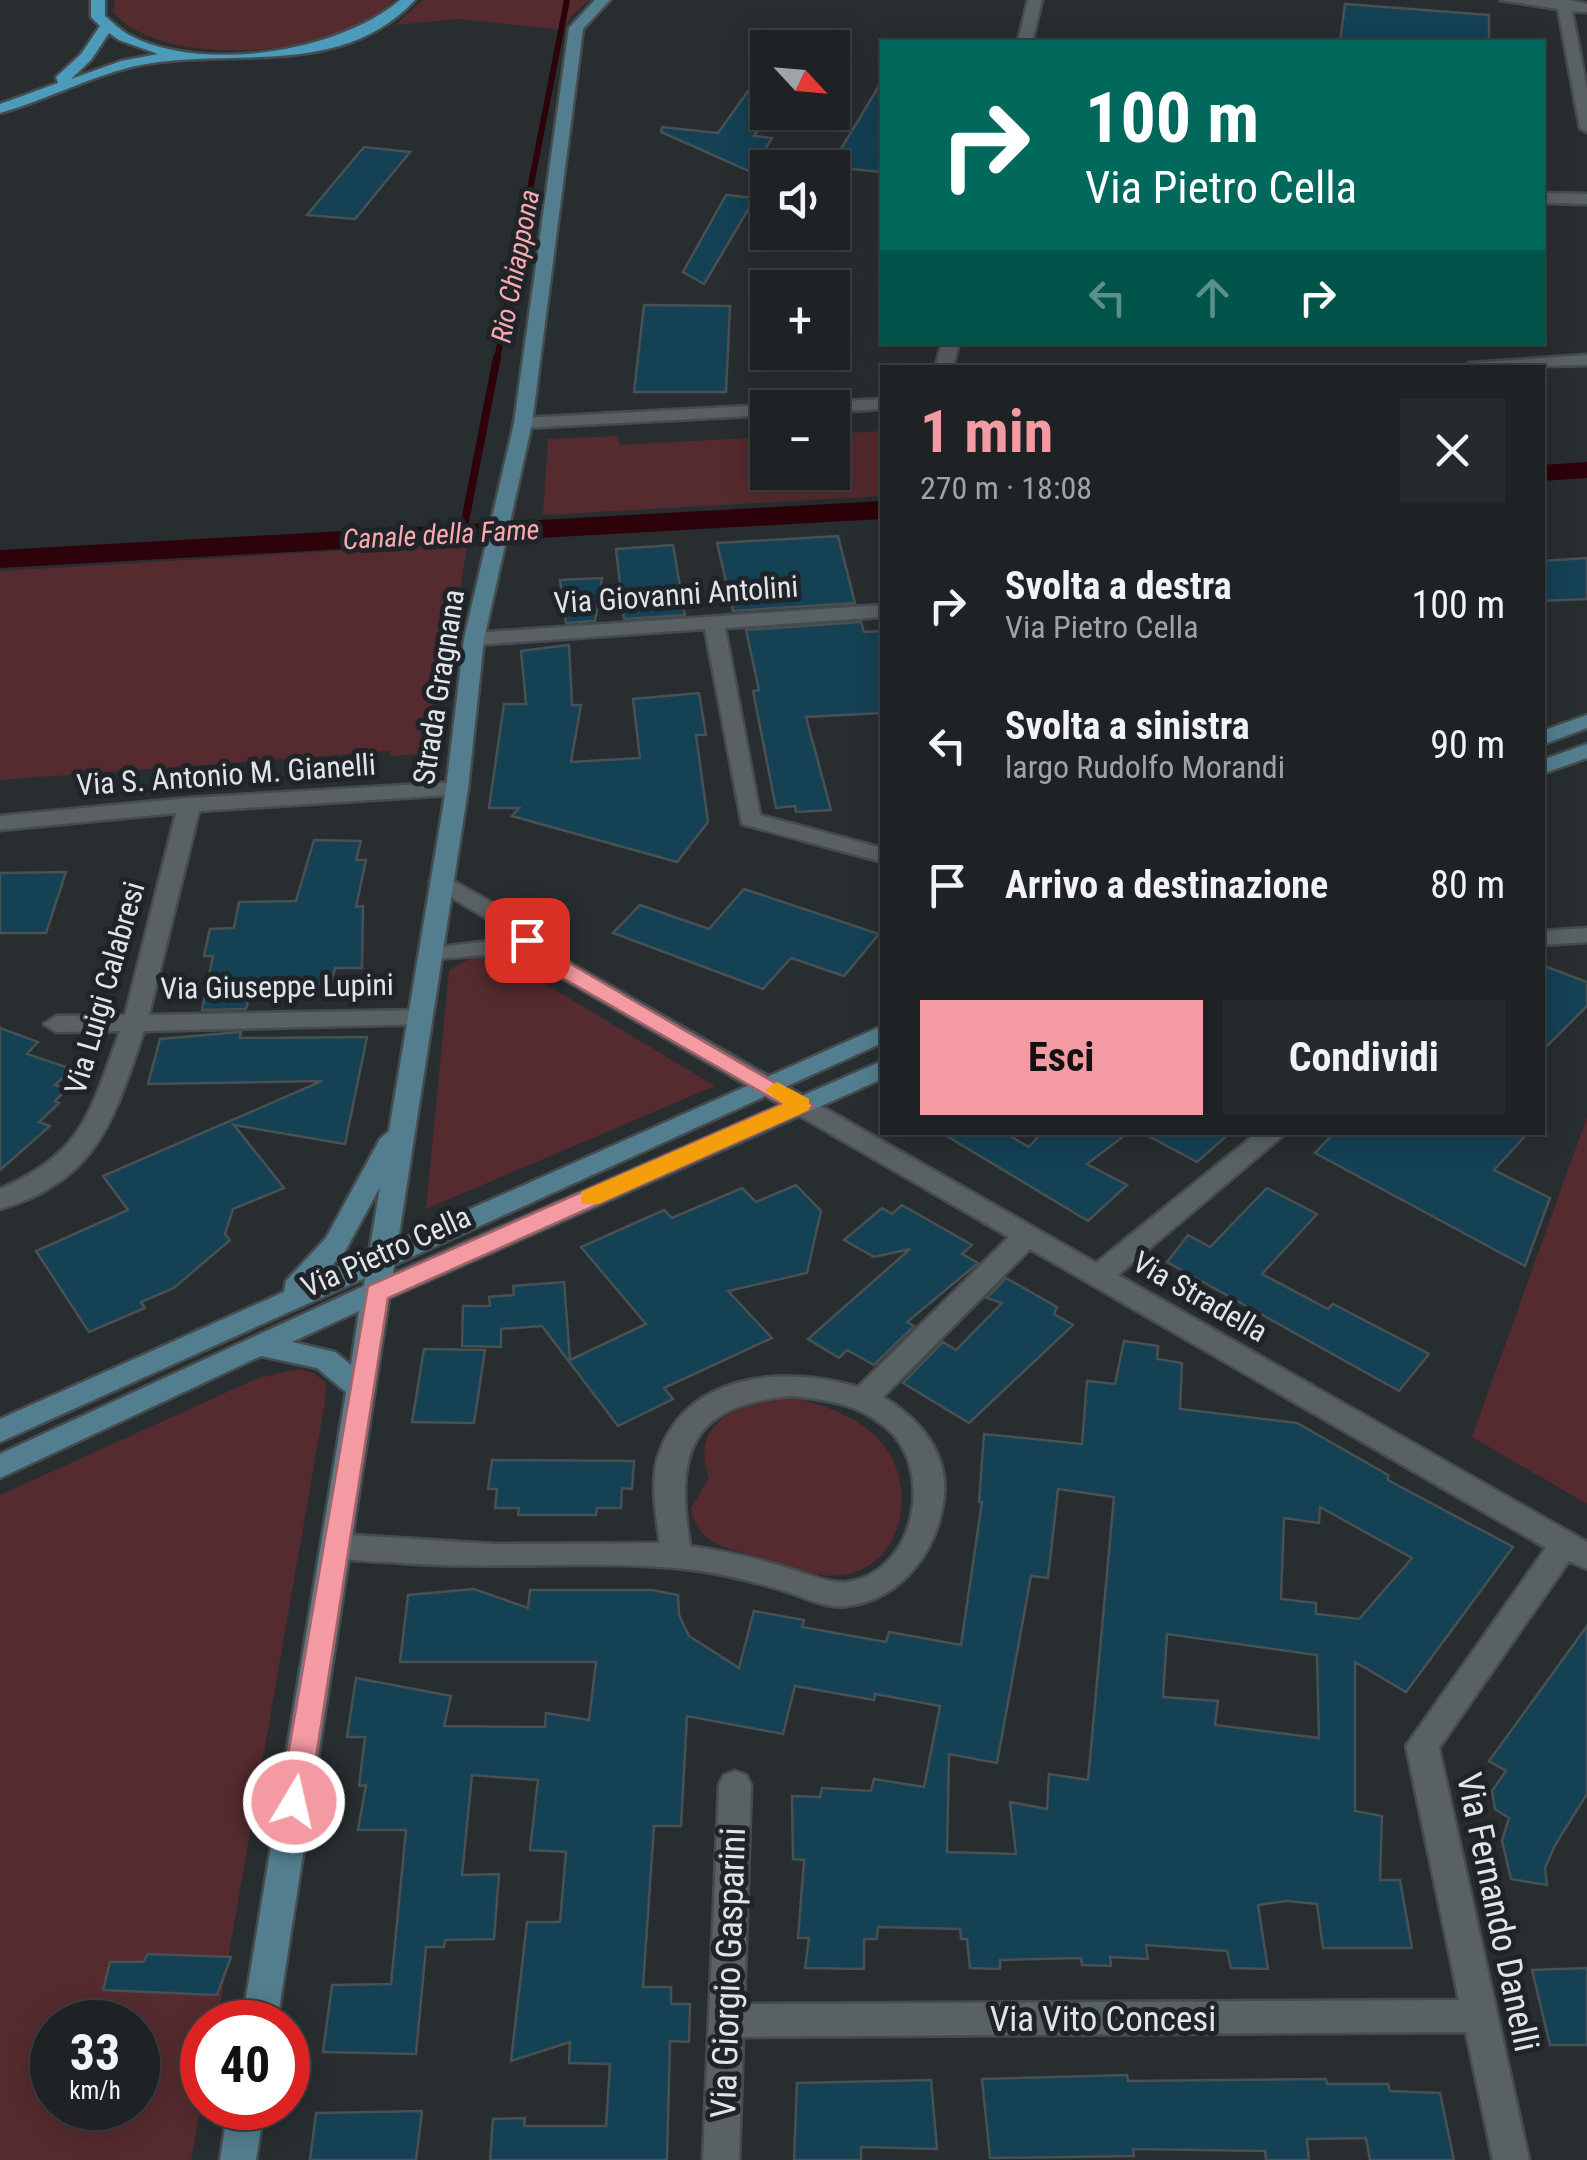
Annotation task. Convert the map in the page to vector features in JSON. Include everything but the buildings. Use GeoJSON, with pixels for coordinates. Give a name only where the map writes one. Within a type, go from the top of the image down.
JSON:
{"type":"FeatureCollection","features":[{"type":"Feature","properties":{"kind":"main road"},"geometry":{"type":"LineString","coordinates":[[98,0],[98,17],[106,27],[124,38],[184,54]]}},
{"type":"Feature","properties":{"kind":"main road"},"geometry":{"type":"LineString","coordinates":[[0,109],[126,64],[184,54],[284,52],[331,44],[370,30],[397,14],[408,0]]}},
{"type":"Feature","properties":{"kind":"main road"},"geometry":{"type":"LineString","coordinates":[[50,90],[86,57],[106,27]]}},
{"type":"Feature","properties":{"kind":"street","name":"Strada Gragnana"},"geometry":{"type":"LineString","coordinates":[[264,2000],[457,789],[474,639],[523,423],[576,28],[603,0]]}},
{"type":"Feature","properties":{"kind":"street"},"geometry":{"type":"LineString","coordinates":[[1026,40],[1035,0]]}},
{"type":"Feature","properties":{"kind":"street"},"geometry":{"type":"LineString","coordinates":[[1507,0],[1587,8]]}},
{"type":"Feature","properties":{"kind":"street"},"geometry":{"type":"LineString","coordinates":[[1564,3],[1582,84],[1587,128]]}},
{"type":"Feature","properties":{"kind":"street"},"geometry":{"type":"LineString","coordinates":[[1545,198],[1587,199]]}},
{"type":"Feature","properties":{"kind":"street"},"geometry":{"type":"LineString","coordinates":[[1513,365],[1587,360]]}},
{"type":"Feature","properties":{"kind":"street"},"geometry":{"type":"LineString","coordinates":[[850,406],[880,404]]}},
{"type":"Feature","properties":{"kind":"street"},"geometry":{"type":"LineString","coordinates":[[523,423],[750,411]]}},
{"type":"Feature","properties":{"kind":"street","name":"Via Giovanni Antolini"},"geometry":{"type":"LineString","coordinates":[[474,639],[880,612]]}},
{"type":"Feature","properties":{"kind":"street"},"geometry":{"type":"LineString","coordinates":[[714,622],[750,819],[880,854]]}},
{"type":"Feature","properties":{"kind":"street"},"geometry":{"type":"LineString","coordinates":[[1545,739],[1587,721]]}},
{"type":"Feature","properties":{"kind":"street"},"geometry":{"type":"LineString","coordinates":[[1545,767],[1587,750]]}},
{"type":"Feature","properties":{"kind":"street","name":"Via S. Antonio M. Gianelli"},"geometry":{"type":"LineString","coordinates":[[0,823],[189,805],[457,789]]}},
{"type":"Feature","properties":{"kind":"street","name":"Via Luigi Calabresi"},"geometry":{"type":"LineString","coordinates":[[0,1200],[43,1181],[88,1142],[136,1022],[189,805]]}},
{"type":"Feature","properties":{"kind":"street"},"geometry":{"type":"LineString","coordinates":[[441,881],[460,888],[504,920],[550,961]]}},
{"type":"Feature","properties":{"kind":"street"},"geometry":{"type":"LineString","coordinates":[[1545,938],[1587,935]]}},
{"type":"Feature","properties":{"kind":"street"},"geometry":{"type":"LineString","coordinates":[[430,955],[498,947],[550,961]]}},
{"type":"Feature","properties":{"kind":"street","name":"Via Stradella"},"geometry":{"type":"LineString","coordinates":[[550,961],[1576,1551]]}},
{"type":"Feature","properties":{"kind":"street","name":"Via Giuseppe Lupini"},"geometry":{"type":"LineString","coordinates":[[56,1024],[420,1018]]}},
{"type":"Feature","properties":{"kind":"street"},"geometry":{"type":"LineString","coordinates":[[784,1094],[880,1035]]}},
{"type":"Feature","properties":{"kind":"street"},"geometry":{"type":"LineString","coordinates":[[784,1094],[880,1070]]}},
{"type":"Feature","properties":{"kind":"street","name":"Via Pietro Cella"},"geometry":{"type":"LineString","coordinates":[[0,1466],[256,1346],[379,1275],[784,1094]]}},
{"type":"Feature","properties":{"kind":"street","name":"Via Pietro Cella"},"geometry":{"type":"LineString","coordinates":[[0,1431],[281,1302],[379,1275],[784,1094]]}},
{"type":"Feature","properties":{"kind":"street"},"geometry":{"type":"LineString","coordinates":[[281,1302],[336,1244],[404,1116]]}},
{"type":"Feature","properties":{"kind":"street"},"geometry":{"type":"LineString","coordinates":[[1098,1276],[1271,1135]]}},
{"type":"Feature","properties":{"kind":"street"},"geometry":{"type":"LineString","coordinates":[[863,1400],[1028,1235]]}},
{"type":"Feature","properties":{"kind":"street"},"geometry":{"type":"LineString","coordinates":[[256,1346],[291,1348],[325,1359],[361,1388]]}},
{"type":"Feature","properties":{"kind":"street"},"geometry":{"type":"LineString","coordinates":[[336,1546],[490,1556],[677,1556],[749,1569],[844,1595],[883,1584],[904,1567],[929,1500],[928,1469],[917,1441],[894,1417],[863,1400],[815,1387],[744,1389],[704,1405],[673,1452],[670,1518],[677,1556]]}},
{"type":"Feature","properties":{"kind":"street","name":"Via Fernando Danelli"},"geometry":{"type":"LineString","coordinates":[[1511,2160],[1422,1746],[1576,1551]]}},
{"type":"Feature","properties":{"kind":"street","name":"Via Giorgio Gasparini"},"geometry":{"type":"LineString","coordinates":[[721,2160],[735,1785]]}},
{"type":"Feature","properties":{"kind":"street","name":"Via Vito Concesi"},"geometry":{"type":"LineString","coordinates":[[725,2021],[1480,2016]]}},
{"type":"Feature","properties":{"kind":"street"},"geometry":{"type":"LineString","coordinates":[[238,2160],[243,2130]]}},
{"type":"Feature","properties":{"kind":"shaded area"},"geometry":{"type":"Polygon","coordinates":[[[115,0],[393,0],[370,20],[337,35],[254,50],[171,43],[137,31],[113,12],[115,0]]]}},
{"type":"Feature","properties":{"kind":"shaded area"},"geometry":{"type":"Polygon","coordinates":[[[423,0],[589,0],[570,17],[565,30],[458,19],[395,25],[423,0]]]}},
{"type":"Feature","properties":{"kind":"shaded area"},"geometry":{"type":"Polygon","coordinates":[[[880,431],[880,496],[543,515],[548,439],[617,436],[619,445],[750,438],[750,490],[850,490],[850,433],[880,431]]]}},
{"type":"Feature","properties":{"kind":"shaded area"},"geometry":{"type":"Polygon","coordinates":[[[468,543],[431,753],[391,756],[390,751],[0,780],[0,571],[468,543]]]}},
{"type":"Feature","properties":{"kind":"shaded area"},"geometry":{"type":"Polygon","coordinates":[[[474,957],[504,959],[715,1086],[426,1209],[449,970],[474,957]]]}},
{"type":"Feature","properties":{"kind":"shaded area"},"geometry":{"type":"Polygon","coordinates":[[[1587,1117],[1587,1504],[1472,1437],[1587,1117]]]}},
{"type":"Feature","properties":{"kind":"shaded area"},"geometry":{"type":"Polygon","coordinates":[[[298,1369],[314,1373],[326,1383],[221,2000],[180,2000],[180,2130],[196,2130],[191,2160],[0,2160],[0,1495],[258,1378],[298,1369]]]}},
{"type":"Feature","properties":{"kind":"shaded area"},"geometry":{"type":"Polygon","coordinates":[[[793,1398],[831,1409],[868,1429],[886,1448],[895,1466],[901,1485],[898,1525],[879,1558],[862,1569],[831,1576],[796,1570],[721,1546],[705,1536],[694,1519],[691,1508],[709,1478],[704,1458],[713,1428],[738,1410],[793,1398]]]}},
{"type":"Feature","properties":{"kind":"waterway","name":"Rio Chiappona"},"geometry":{"type":"LineString","coordinates":[[497,359],[567,0]]}},
{"type":"Feature","properties":{"kind":"waterway","name":"Rio Chiappona"},"geometry":{"type":"LineString","coordinates":[[463,532],[497,357]]}},
{"type":"Feature","properties":{"kind":"waterway","name":"Canale della Fame"},"geometry":{"type":"LineString","coordinates":[[1545,473],[1587,470]]}},
{"type":"Feature","properties":{"kind":"waterway","name":"Canale della Fame"},"geometry":{"type":"LineString","coordinates":[[0,559],[880,510]]}},
{"type":"Feature","properties":{"kind":"slow traffic"},"geometry":{"type":"LineString","coordinates":[[589,1198],[801,1105],[777,1090]]}},
{"type":"Feature","properties":{"kind":"route"},"geometry":{"type":"LineString","coordinates":[[294,1802],[376,1293],[801,1105],[550,961],[527,940]]}}]}
